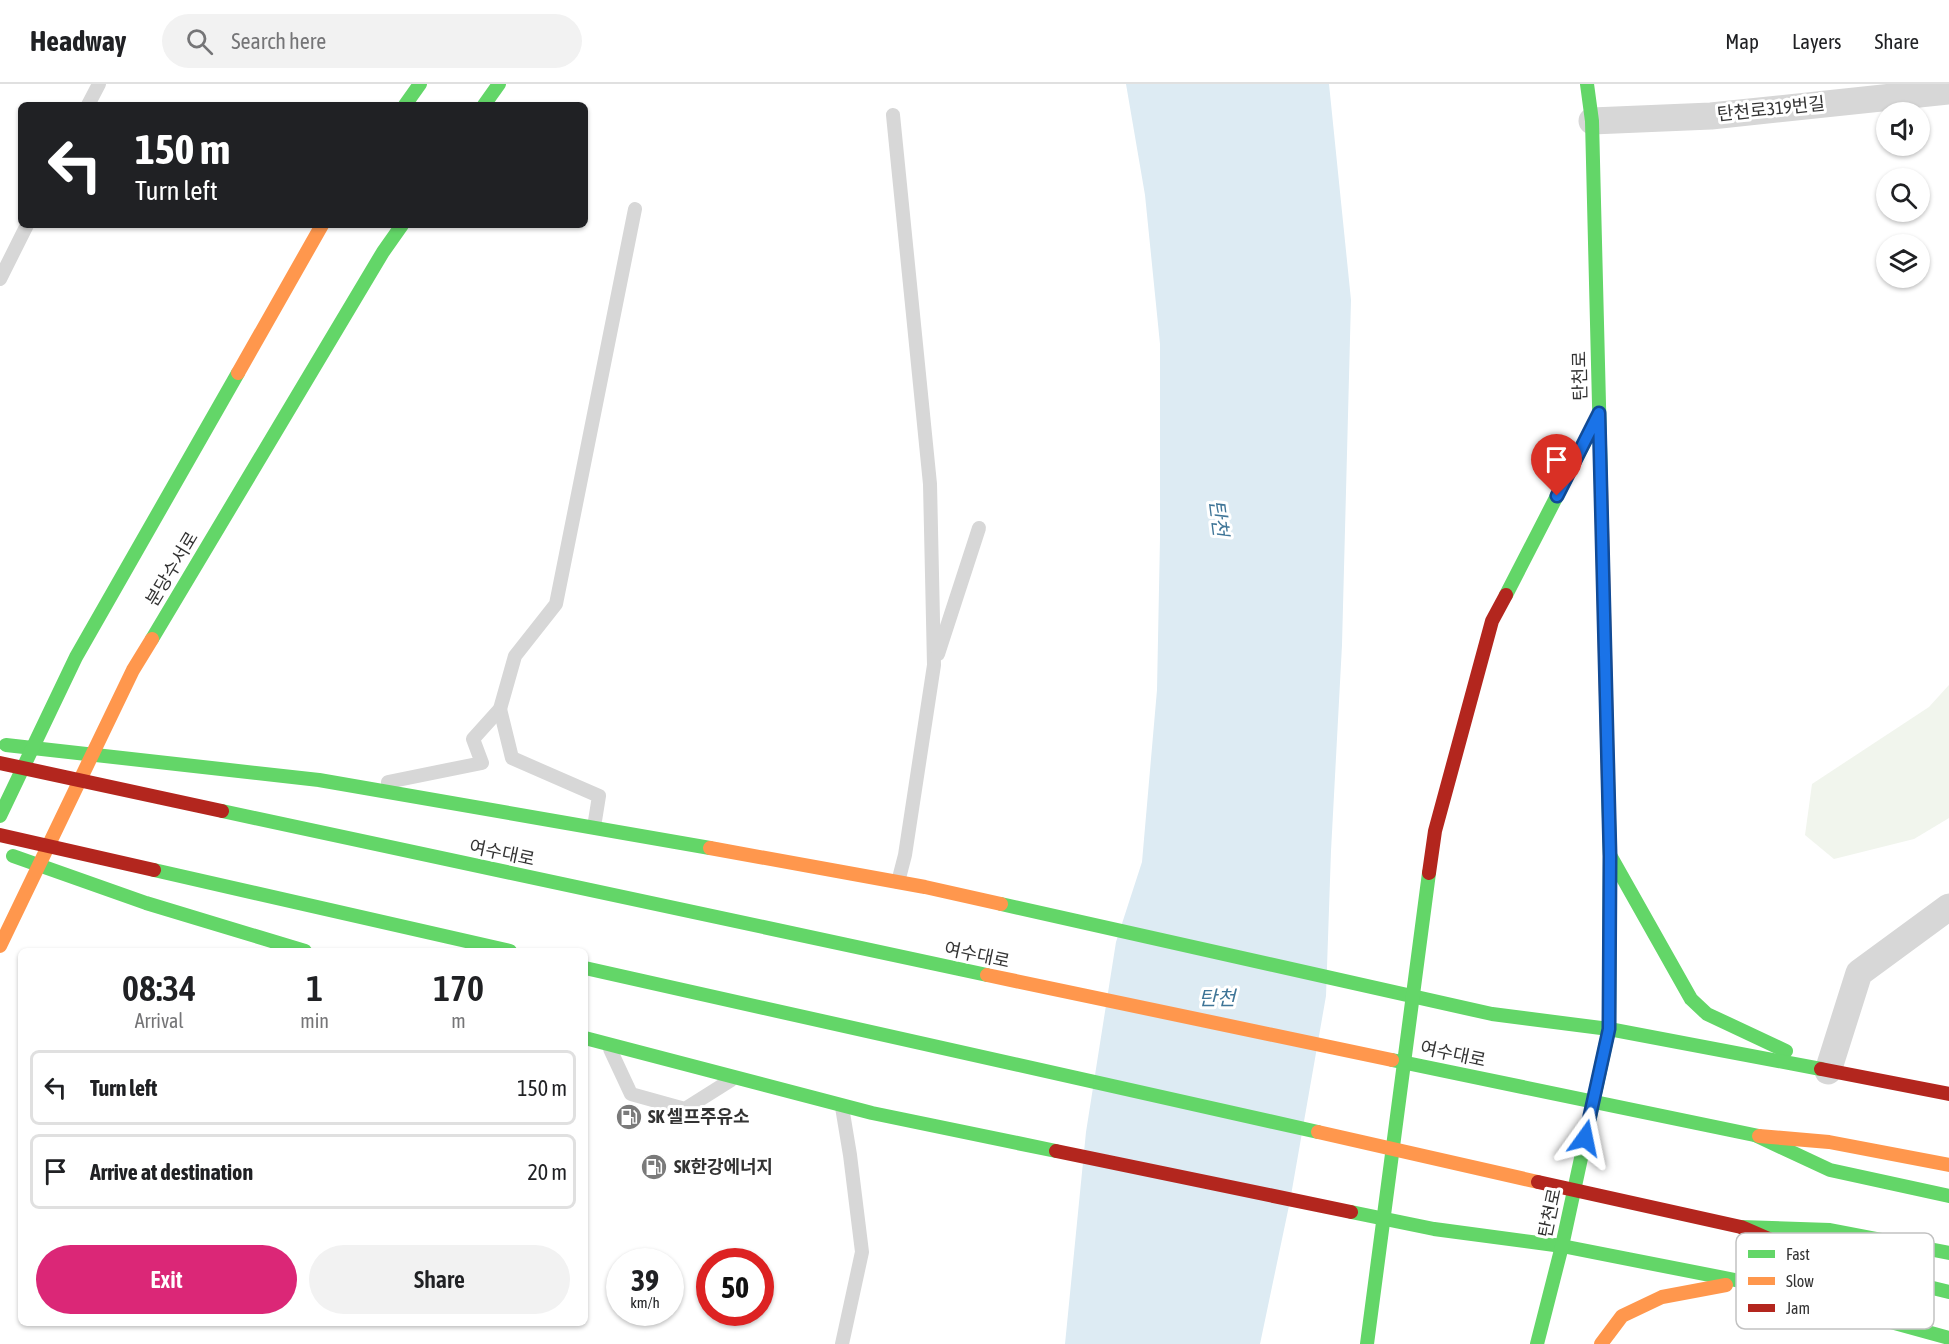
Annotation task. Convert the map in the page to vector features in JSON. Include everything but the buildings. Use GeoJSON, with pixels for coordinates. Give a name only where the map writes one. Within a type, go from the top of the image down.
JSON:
{"type":"FeatureCollection","features":[{"type":"Feature","properties":{"kind":"main road"},"geometry":{"type":"LineString","coordinates":[[407,102],[420,84]]}},
{"type":"Feature","properties":{"kind":"main road"},"geometry":{"type":"LineString","coordinates":[[486,102],[499,84]]}},
{"type":"Feature","properties":{"kind":"main road","name":"탄천로"},"geometry":{"type":"LineString","coordinates":[[1537,1344],[1562,1246],[1609,1029],[1610,856],[1592,121],[1587,84]]}},
{"type":"Feature","properties":{"kind":"main road"},"geometry":{"type":"LineString","coordinates":[[0,816],[76,657],[320,228]]}},
{"type":"Feature","properties":{"kind":"main road","name":"분당수서로"},"geometry":{"type":"LineString","coordinates":[[2,942],[133,670],[383,252],[400,228]]}},
{"type":"Feature","properties":{"kind":"main road"},"geometry":{"type":"LineString","coordinates":[[1367,1344],[1435,831],[1492,621],[1599,413]]}},
{"type":"Feature","properties":{"kind":"main road"},"geometry":{"type":"LineString","coordinates":[[0,745],[283,776],[594,827],[925,887],[1492,1014],[1609,1029],[1949,1094]]}},
{"type":"Feature","properties":{"kind":"main road","name":"여수대로"},"geometry":{"type":"LineString","coordinates":[[0,763],[921,961],[1757,1136],[1829,1142],[1949,1165]]}},
{"type":"Feature","properties":{"kind":"main road"},"geometry":{"type":"LineString","coordinates":[[0,835],[497,948]]}},
{"type":"Feature","properties":{"kind":"main road"},"geometry":{"type":"LineString","coordinates":[[0,852],[146,903],[295,948]]}},
{"type":"Feature","properties":{"kind":"main road"},"geometry":{"type":"LineString","coordinates":[[1610,856],[1691,999],[1707,1014],[1828,1071]]}},
{"type":"Feature","properties":{"kind":"main road"},"geometry":{"type":"LineString","coordinates":[[588,969],[1741,1227],[1830,1230],[1846,1233]]}},
{"type":"Feature","properties":{"kind":"main road"},"geometry":{"type":"LineString","coordinates":[[588,1039],[872,1113],[1434,1229],[1562,1246],[1736,1280]]}},
{"type":"Feature","properties":{"kind":"main road"},"geometry":{"type":"LineString","coordinates":[[1757,1136],[1830,1170],[1949,1196]]}},
{"type":"Feature","properties":{"kind":"main road"},"geometry":{"type":"LineString","coordinates":[[1741,1227],[1755,1233]]}},
{"type":"Feature","properties":{"kind":"main road"},"geometry":{"type":"LineString","coordinates":[[1934,1250],[1949,1253]]}},
{"type":"Feature","properties":{"kind":"main road"},"geometry":{"type":"LineString","coordinates":[[1600,1344],[1622,1316],[1662,1297],[1736,1284]]}},
{"type":"Feature","properties":{"kind":"main road"},"geometry":{"type":"LineString","coordinates":[[1934,1288],[1949,1292]]}},
{"type":"Feature","properties":{"kind":"main road"},"geometry":{"type":"LineString","coordinates":[[1916,1329],[1949,1338]]}},
{"type":"Feature","properties":{"kind":"street","name":"탄천로319번길"},"geometry":{"type":"LineString","coordinates":[[1592,121],[1711,116],[1854,92],[1949,91]]}},
{"type":"Feature","properties":{"kind":"street"},"geometry":{"type":"LineString","coordinates":[[1828,1071],[1859,973],[1949,907]]}},
{"type":"Feature","properties":{"kind":"lane"},"geometry":{"type":"LineString","coordinates":[[90,102],[99,84]]}},
{"type":"Feature","properties":{"kind":"lane"},"geometry":{"type":"LineString","coordinates":[[893,115],[930,484],[934,665]]}},
{"type":"Feature","properties":{"kind":"lane"},"geometry":{"type":"LineString","coordinates":[[360,787],[482,763],[473,739],[500,709],[515,656],[556,604],[635,209]]}},
{"type":"Feature","properties":{"kind":"lane"},"geometry":{"type":"LineString","coordinates":[[0,279],[26,228]]}},
{"type":"Feature","properties":{"kind":"lane"},"geometry":{"type":"LineString","coordinates":[[898,882],[905,855],[934,665],[979,528]]}},
{"type":"Feature","properties":{"kind":"lane"},"geometry":{"type":"LineString","coordinates":[[500,709],[512,758],[599,796],[594,827]]}},
{"type":"Feature","properties":{"kind":"lane"},"geometry":{"type":"LineString","coordinates":[[608,1044],[631,1094],[685,1109],[736,1077]]}},
{"type":"Feature","properties":{"kind":"lane"},"geometry":{"type":"LineString","coordinates":[[842,1105],[862,1252],[842,1344]]}},
{"type":"Feature","properties":{"kind":"shaded area"},"geometry":{"type":"Polygon","coordinates":[[[1949,685],[1949,818],[1914,839],[1834,859],[1805,835],[1812,784],[1929,707],[1949,685]]]}},
{"type":"Feature","properties":{"kind":"water","name":"탄천"},"geometry":{"type":"Polygon","coordinates":[[[1126,84],[1329,84],[1351,300],[1342,645],[1326,996],[1290,1201],[1260,1344],[1065,1344],[1086,1132],[1116,942],[1142,862],[1157,690],[1160,344],[1145,195],[1126,84]]]}},
{"type":"Feature","properties":{"kind":"traffic: fast"},"geometry":{"type":"LineString","coordinates":[[407,102],[420,84]]}},
{"type":"Feature","properties":{"kind":"traffic: fast"},"geometry":{"type":"LineString","coordinates":[[486,102],[499,84]]}},
{"type":"Feature","properties":{"kind":"traffic: fast"},"geometry":{"type":"LineString","coordinates":[[1587,84],[1592,121],[1601,485]]}},
{"type":"Feature","properties":{"kind":"traffic: fast"},"geometry":{"type":"LineString","coordinates":[[152,639],[383,252],[400,228]]}},
{"type":"Feature","properties":{"kind":"traffic: fast"},"geometry":{"type":"LineString","coordinates":[[0,816],[76,657],[238,373]]}},
{"type":"Feature","properties":{"kind":"traffic: fast"},"geometry":{"type":"LineString","coordinates":[[1506,595],[1597,418]]}},
{"type":"Feature","properties":{"kind":"traffic: fast"},"geometry":{"type":"LineString","coordinates":[[6,745],[319,780],[710,848]]}},
{"type":"Feature","properties":{"kind":"traffic: fast"},"geometry":{"type":"LineString","coordinates":[[1537,1344],[1562,1246],[1609,1029],[1608,781]]}},
{"type":"Feature","properties":{"kind":"traffic: fast"},"geometry":{"type":"LineString","coordinates":[[222,811],[987,975]]}},
{"type":"Feature","properties":{"kind":"traffic: fast"},"geometry":{"type":"LineString","coordinates":[[13,856],[146,903],[295,948]]}},
{"type":"Feature","properties":{"kind":"traffic: fast"},"geometry":{"type":"LineString","coordinates":[[1611,857],[1691,999],[1707,1014],[1786,1051]]}},
{"type":"Feature","properties":{"kind":"traffic: fast"},"geometry":{"type":"LineString","coordinates":[[154,870],[497,948]]}},
{"type":"Feature","properties":{"kind":"traffic: fast"},"geometry":{"type":"LineString","coordinates":[[1367,1344],[1429,873]]}},
{"type":"Feature","properties":{"kind":"traffic: fast"},"geometry":{"type":"LineString","coordinates":[[1001,904],[1492,1014],[1609,1029],[1821,1069]]}},
{"type":"Feature","properties":{"kind":"traffic: fast"},"geometry":{"type":"LineString","coordinates":[[588,969],[1318,1132]]}},
{"type":"Feature","properties":{"kind":"traffic: fast"},"geometry":{"type":"LineString","coordinates":[[588,1039],[872,1113],[1056,1151]]}},
{"type":"Feature","properties":{"kind":"traffic: fast"},"geometry":{"type":"LineString","coordinates":[[1392,1060],[1759,1136]]}},
{"type":"Feature","properties":{"kind":"traffic: fast"},"geometry":{"type":"LineString","coordinates":[[1757,1136],[1830,1170],[1949,1196]]}},
{"type":"Feature","properties":{"kind":"traffic: fast"},"geometry":{"type":"LineString","coordinates":[[1351,1212],[1434,1229],[1562,1246],[1736,1280]]}},
{"type":"Feature","properties":{"kind":"traffic: fast"},"geometry":{"type":"LineString","coordinates":[[1741,1227],[1830,1230],[1846,1233]]}},
{"type":"Feature","properties":{"kind":"traffic: fast"},"geometry":{"type":"LineString","coordinates":[[1934,1250],[1949,1253]]}},
{"type":"Feature","properties":{"kind":"traffic: fast"},"geometry":{"type":"LineString","coordinates":[[1934,1288],[1949,1292]]}},
{"type":"Feature","properties":{"kind":"traffic: fast"},"geometry":{"type":"LineString","coordinates":[[1916,1329],[1949,1338]]}},
{"type":"Feature","properties":{"kind":"traffic: slow"},"geometry":{"type":"LineString","coordinates":[[238,373],[320,228]]}},
{"type":"Feature","properties":{"kind":"traffic: slow"},"geometry":{"type":"LineString","coordinates":[[1601,485],[1608,781]]}},
{"type":"Feature","properties":{"kind":"traffic: slow"},"geometry":{"type":"LineString","coordinates":[[0,946],[133,670],[152,639]]}},
{"type":"Feature","properties":{"kind":"traffic: slow"},"geometry":{"type":"LineString","coordinates":[[710,848],[925,887],[1001,904]]}},
{"type":"Feature","properties":{"kind":"traffic: slow"},"geometry":{"type":"LineString","coordinates":[[987,975],[1392,1060]]}},
{"type":"Feature","properties":{"kind":"traffic: slow"},"geometry":{"type":"LineString","coordinates":[[1318,1132],[1538,1182]]}},
{"type":"Feature","properties":{"kind":"traffic: slow"},"geometry":{"type":"LineString","coordinates":[[1759,1136],[1829,1142],[1949,1165]]}},
{"type":"Feature","properties":{"kind":"traffic: slow"},"geometry":{"type":"LineString","coordinates":[[1601,1344],[1622,1316],[1662,1297],[1726,1285]]}},
{"type":"Feature","properties":{"kind":"traffic: jam"},"geometry":{"type":"LineString","coordinates":[[1429,873],[1435,831],[1492,621],[1506,595]]}},
{"type":"Feature","properties":{"kind":"traffic: jam"},"geometry":{"type":"LineString","coordinates":[[0,763],[222,811]]}},
{"type":"Feature","properties":{"kind":"traffic: jam"},"geometry":{"type":"LineString","coordinates":[[0,835],[154,870]]}},
{"type":"Feature","properties":{"kind":"traffic: jam"},"geometry":{"type":"LineString","coordinates":[[1821,1069],[1949,1094]]}},
{"type":"Feature","properties":{"kind":"traffic: jam"},"geometry":{"type":"LineString","coordinates":[[1056,1151],[1351,1212]]}},
{"type":"Feature","properties":{"kind":"traffic: jam"},"geometry":{"type":"LineString","coordinates":[[1538,1182],[1741,1227],[1755,1233]]}},
{"type":"Feature","properties":{"kind":"place","name":"SK 셀프주유소"},"geometry":{"type":"Point","coordinates":[629,1117]}},
{"type":"Feature","properties":{"kind":"place","name":"SK한강에너지"},"geometry":{"type":"Point","coordinates":[654,1167]}},
{"type":"Feature","properties":{"kind":"route"},"geometry":{"type":"LineString","coordinates":[[1557,496],[1599,413],[1610,856],[1609,1029],[1585,1138]]}}]}
